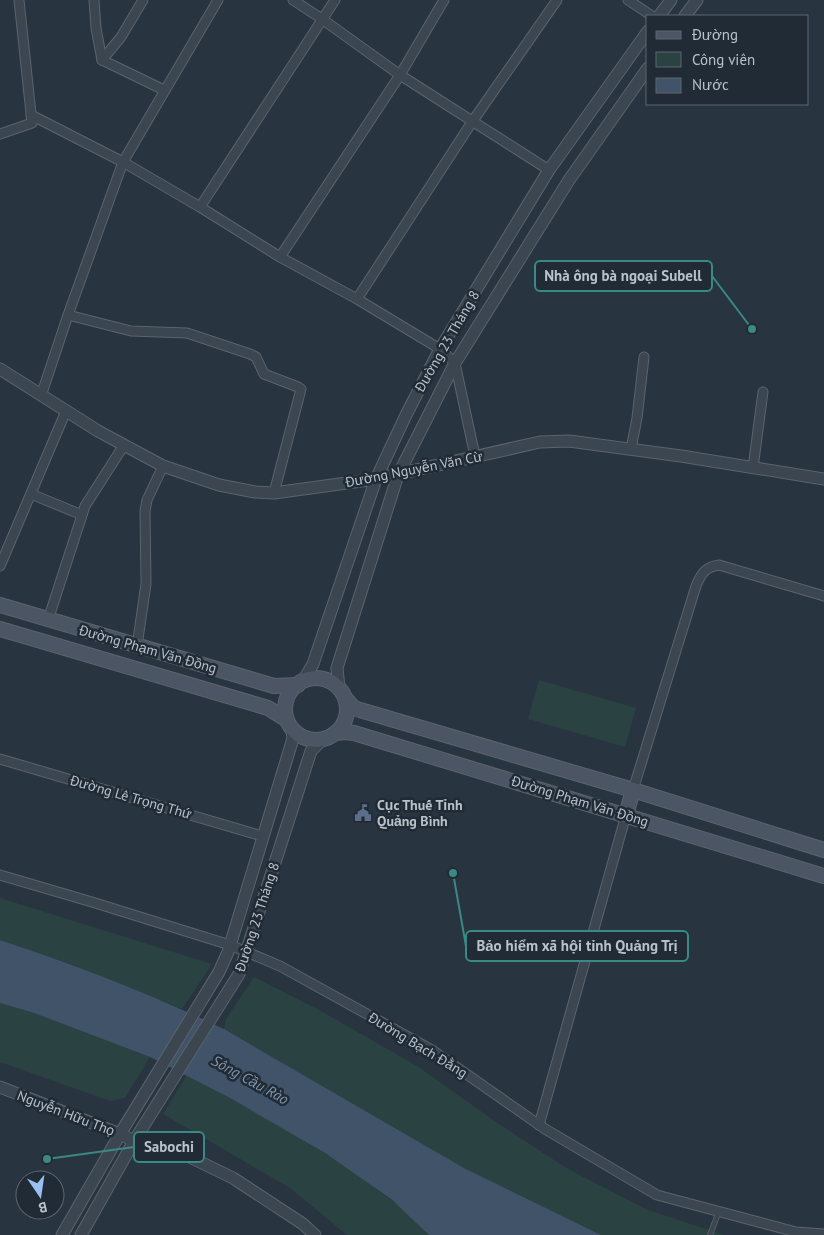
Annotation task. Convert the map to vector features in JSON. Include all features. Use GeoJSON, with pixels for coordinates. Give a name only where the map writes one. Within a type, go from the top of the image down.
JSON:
{"type":"FeatureCollection","features":[{"type":"Feature","properties":{"kind":"main road","name":"Đường Phạm Văn Đồng"},"geometry":{"type":"LineString","coordinates":[[0,605],[274,686],[300,683]]}},
{"type":"Feature","properties":{"kind":"main road","name":"Đường Phạm Văn Đồng"},"geometry":{"type":"LineString","coordinates":[[0,629],[268,708],[289,723]]}},
{"type":"Feature","properties":{"kind":"main road"},"geometry":{"type":"LineString","coordinates":[[320,678],[328,680],[342,694],[347,709],[346,718],[342,726],[329,736],[316,740],[306,738],[297,733],[289,723],[285,706],[293,687],[300,683],[320,678]]}},
{"type":"Feature","properties":{"kind":"main road","name":"Đường Phạm Văn Đồng"},"geometry":{"type":"LineString","coordinates":[[342,694],[353,707],[360,710],[633,790],[824,850]]}},
{"type":"Feature","properties":{"kind":"main road","name":"Đường Phạm Văn Đồng"},"geometry":{"type":"LineString","coordinates":[[329,736],[345,732],[354,733],[824,876]]}},
{"type":"Feature","properties":{"kind":"main road"},"geometry":{"type":"LineString","coordinates":[[626,815],[633,790]]}},
{"type":"Feature","properties":{"kind":"street"},"geometry":{"type":"LineString","coordinates":[[0,134],[32,123],[19,0]]}},
{"type":"Feature","properties":{"kind":"street"},"geometry":{"type":"LineString","coordinates":[[94,0],[96,28],[102,60]]}},
{"type":"Feature","properties":{"kind":"street"},"geometry":{"type":"LineString","coordinates":[[102,60],[121,37],[143,0]]}},
{"type":"Feature","properties":{"kind":"street"},"geometry":{"type":"LineString","coordinates":[[41,396],[123,162],[218,0]]}},
{"type":"Feature","properties":{"kind":"street"},"geometry":{"type":"LineString","coordinates":[[293,0],[400,75],[549,170]]}},
{"type":"Feature","properties":{"kind":"street"},"geometry":{"type":"LineString","coordinates":[[200,207],[335,0]]}},
{"type":"Feature","properties":{"kind":"street"},"geometry":{"type":"LineString","coordinates":[[280,257],[400,75],[444,0]]}},
{"type":"Feature","properties":{"kind":"street"},"geometry":{"type":"LineString","coordinates":[[357,299],[472,122],[557,0]]}},
{"type":"Feature","properties":{"kind":"street"},"geometry":{"type":"LineString","coordinates":[[628,0],[650,15]]}},
{"type":"Feature","properties":{"kind":"street"},"geometry":{"type":"LineString","coordinates":[[660,15],[671,0]]}},
{"type":"Feature","properties":{"kind":"street"},"geometry":{"type":"LineString","coordinates":[[686,15],[697,0]]}},
{"type":"Feature","properties":{"kind":"street","name":"Đường 23 Tháng 8"},"geometry":{"type":"LineString","coordinates":[[300,683],[313,664],[376,479],[406,415],[440,350],[549,170],[646,34]]}},
{"type":"Feature","properties":{"kind":"street"},"geometry":{"type":"LineString","coordinates":[[102,60],[164,90]]}},
{"type":"Feature","properties":{"kind":"street","name":"Đường 23 Tháng 8"},"geometry":{"type":"LineString","coordinates":[[342,694],[337,668],[398,475],[455,363],[569,180],[646,71]]}},
{"type":"Feature","properties":{"kind":"street"},"geometry":{"type":"LineString","coordinates":[[31,115],[123,162],[280,257],[357,299],[440,350],[455,363],[475,456]]}},
{"type":"Feature","properties":{"kind":"street"},"geometry":{"type":"LineString","coordinates":[[68,315],[131,331],[187,333],[250,354],[256,357],[264,374],[268,377],[301,389],[274,493]]}},
{"type":"Feature","properties":{"kind":"street"},"geometry":{"type":"LineString","coordinates":[[631,449],[637,418],[644,357]]}},
{"type":"Feature","properties":{"kind":"street","name":"Đường Nguyễn Văn Cừ"},"geometry":{"type":"LineString","coordinates":[[0,369],[66,411],[164,466],[219,485],[255,492],[274,493],[376,479],[540,442],[569,441],[824,479]]}},
{"type":"Feature","properties":{"kind":"street"},"geometry":{"type":"LineString","coordinates":[[753,468],[763,392]]}},
{"type":"Feature","properties":{"kind":"street"},"geometry":{"type":"LineString","coordinates":[[0,566],[66,411]]}},
{"type":"Feature","properties":{"kind":"street"},"geometry":{"type":"LineString","coordinates":[[48,620],[85,506],[124,445]]}},
{"type":"Feature","properties":{"kind":"street"},"geometry":{"type":"LineString","coordinates":[[137,646],[146,584],[145,511],[147,500],[164,466]]}},
{"type":"Feature","properties":{"kind":"street"},"geometry":{"type":"LineString","coordinates":[[31,494],[82,515]]}},
{"type":"Feature","properties":{"kind":"street"},"geometry":{"type":"LineString","coordinates":[[633,790],[696,586],[705,569],[719,565],[824,596]]}},
{"type":"Feature","properties":{"kind":"street","name":"Đường 23 Tháng 8"},"geometry":{"type":"LineString","coordinates":[[62,1235],[120,1134],[219,972],[230,945],[291,745],[293,737],[289,723]]}},
{"type":"Feature","properties":{"kind":"street","name":"Đường 23 Tháng 8"},"geometry":{"type":"LineString","coordinates":[[81,1235],[134,1142],[239,974],[311,751],[329,736]]}},
{"type":"Feature","properties":{"kind":"street","name":"Đường Lê Trọng Thứ"},"geometry":{"type":"LineString","coordinates":[[0,759],[262,836]]}},
{"type":"Feature","properties":{"kind":"street"},"geometry":{"type":"LineString","coordinates":[[539,1125],[626,815]]}},
{"type":"Feature","properties":{"kind":"street","name":"Đường Bạch Đằng"},"geometry":{"type":"LineString","coordinates":[[0,875],[230,945],[280,966],[432,1050],[539,1125],[657,1195],[796,1232],[824,1234]]}},
{"type":"Feature","properties":{"kind":"street","name":"Nguyễn Hữu Thọ"},"geometry":{"type":"LineString","coordinates":[[0,1087],[120,1134],[134,1142],[163,1144],[233,1178],[303,1224],[315,1235]]}},
{"type":"Feature","properties":{"kind":"lane"},"geometry":{"type":"LineString","coordinates":[[710,1235],[719,1211]]}},
{"type":"Feature","properties":{"kind":"green space"},"geometry":{"type":"Polygon","coordinates":[[[539,680],[636,708],[625,747],[528,719],[539,680]]]}},
{"type":"Feature","properties":{"kind":"green space"},"geometry":{"type":"Polygon","coordinates":[[[0,898],[212,964],[182,1009],[68,963],[0,940],[0,898]]]}},
{"type":"Feature","properties":{"kind":"green space"},"geometry":{"type":"Polygon","coordinates":[[[254,977],[323,1012],[417,1066],[499,1124],[568,1169],[648,1210],[724,1235],[601,1235],[464,1168],[224,1029],[226,1019],[254,977]]]}},
{"type":"Feature","properties":{"kind":"green space"},"geometry":{"type":"Polygon","coordinates":[[[0,1003],[34,1013],[150,1057],[125,1098],[110,1101],[0,1062],[0,1003]]]}},
{"type":"Feature","properties":{"kind":"green space"},"geometry":{"type":"Polygon","coordinates":[[[187,1075],[265,1118],[342,1164],[395,1203],[429,1235],[347,1235],[290,1188],[163,1114],[187,1075]]]}},
{"type":"Feature","properties":{"kind":"water","name":"Sông Cầu Rào"},"geometry":{"type":"Polygon","coordinates":[[[0,940],[113,981],[224,1029],[464,1168],[601,1235],[429,1235],[391,1199],[325,1153],[230,1098],[150,1057],[34,1013],[0,1003],[0,940]]]}},
{"type":"Feature","properties":{"kind":"place","name":"Nhà ông bà ngoại Subell"},"geometry":{"type":"Point","coordinates":[752,329]}},
{"type":"Feature","properties":{"kind":"place","name":"Cục Thuế Tỉnh Quảng Bình"},"geometry":{"type":"Point","coordinates":[363,813]}},
{"type":"Feature","properties":{"kind":"place","name":"Bảo hiểm xã hội tỉnh Quảng Trị"},"geometry":{"type":"Point","coordinates":[453,873]}},
{"type":"Feature","properties":{"kind":"place","name":"Sabochi"},"geometry":{"type":"Point","coordinates":[47,1159]}}]}
